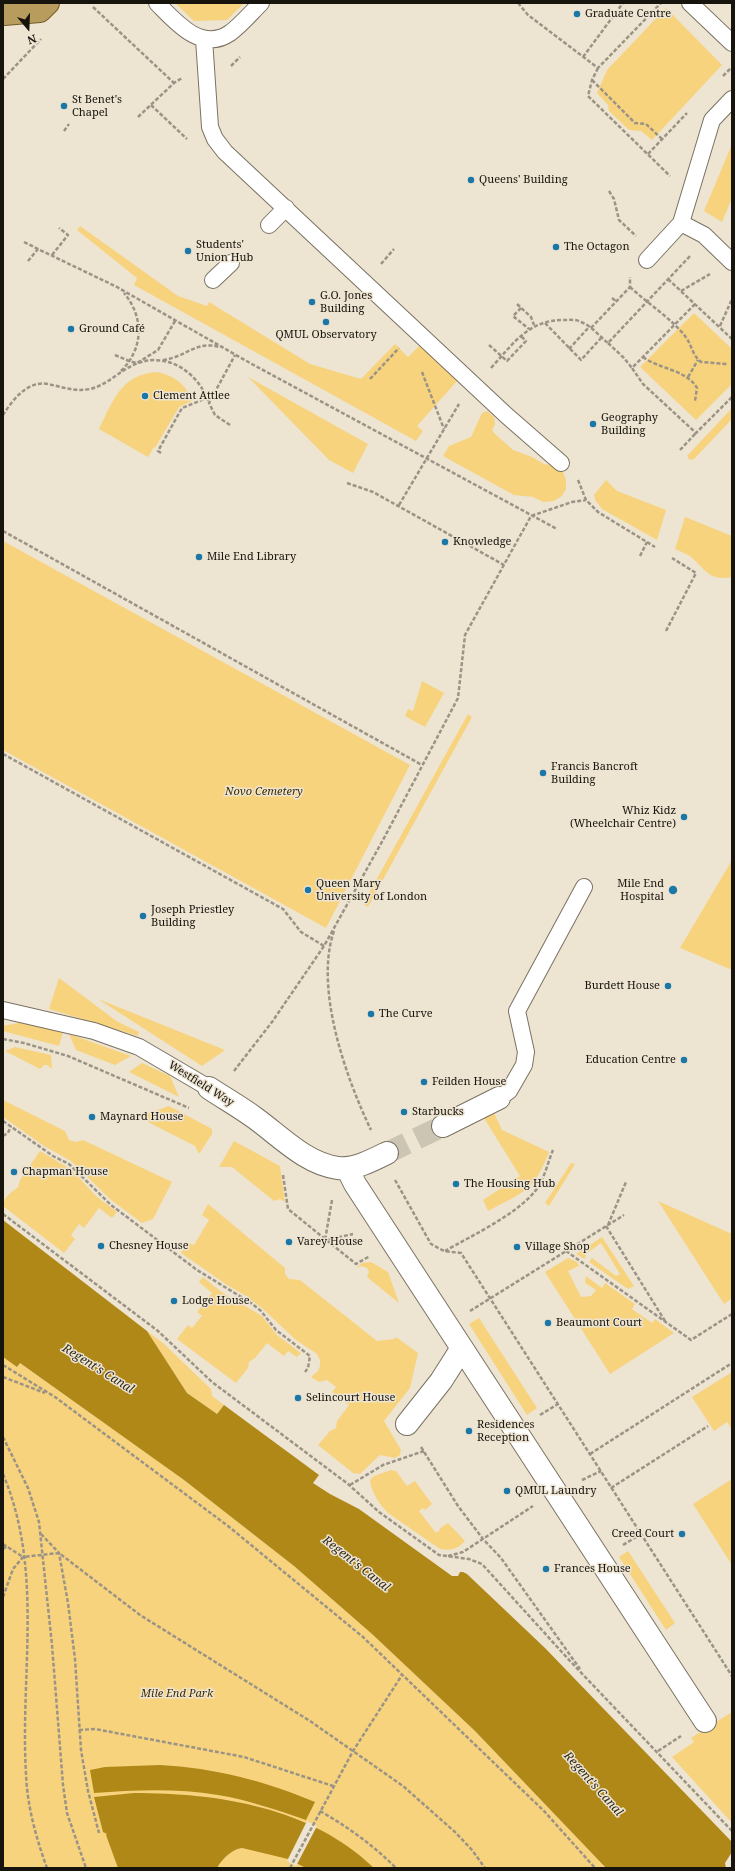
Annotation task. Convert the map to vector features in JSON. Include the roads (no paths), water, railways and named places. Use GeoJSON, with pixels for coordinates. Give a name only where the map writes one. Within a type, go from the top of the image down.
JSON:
{"type":"FeatureCollection","features":[{"type":"Feature","properties":{"kind":"highway"},"geometry":{"type":"LineString","coordinates":[[4,11],[40,11],[48,3]]}},
{"type":"Feature","properties":{"kind":"street","name":"Westfield Way"},"geometry":{"type":"LineString","coordinates":[[213,1091],[254,1117],[300,1152],[322,1164],[338,1168],[347,1168],[358,1166],[388,1153]]}},
{"type":"Feature","properties":{"kind":"street"},"geometry":{"type":"LineString","coordinates":[[443,1126],[499,1098]]}},
{"type":"Feature","properties":{"kind":"street"},"geometry":{"type":"LineString","coordinates":[[347,1168],[355,1184],[705,1721]]}},
{"type":"Feature","properties":{"kind":"street"},"geometry":{"type":"LineString","coordinates":[[407,1424],[441,1381],[462,1348]]}},
{"type":"Feature","properties":{"kind":"lane"},"geometry":{"type":"LineString","coordinates":[[156,3],[183,29],[195,37],[204,39],[221,38],[230,33],[261,3]]}},
{"type":"Feature","properties":{"kind":"lane"},"geometry":{"type":"LineString","coordinates":[[690,3],[732,43]]}},
{"type":"Feature","properties":{"kind":"lane"},"geometry":{"type":"LineString","coordinates":[[204,39],[209,120],[215,139],[225,152],[500,410],[561,463]]}},
{"type":"Feature","properties":{"kind":"lane"},"geometry":{"type":"LineString","coordinates":[[647,260],[681,223],[712,120],[732,99]]}},
{"type":"Feature","properties":{"kind":"lane"},"geometry":{"type":"LineString","coordinates":[[268,225],[286,208]]}},
{"type":"Feature","properties":{"kind":"lane"},"geometry":{"type":"LineString","coordinates":[[681,223],[707,238],[732,262]]}},
{"type":"Feature","properties":{"kind":"lane"},"geometry":{"type":"LineString","coordinates":[[213,280],[230,263]]}},
{"type":"Feature","properties":{"kind":"lane"},"geometry":{"type":"LineString","coordinates":[[499,1098],[509,1091],[524,1065],[526,1052],[517,1011],[584,886]]}},
{"type":"Feature","properties":{"kind":"lane","name":"Westfield Way"},"geometry":{"type":"LineString","coordinates":[[3,1010],[94,1031],[139,1047],[213,1091]]}},
{"type":"Feature","properties":{"kind":"water","name":"Regent's Canal"},"geometry":{"type":"Polygon","coordinates":[[[3,1220],[147,1331],[187,1393],[217,1414],[224,1405],[319,1475],[313,1483],[330,1494],[359,1509],[452,1576],[458,1576],[460,1572],[467,1574],[545,1648],[732,1842],[732,1852],[725,1863],[726,1868],[606,1868],[475,1731],[372,1634],[294,1566],[184,1480],[20,1363],[17,1367],[3,1357],[3,1220]]]}},
{"type":"Feature","properties":{"kind":"water"},"geometry":{"type":"Polygon","coordinates":[[[160,1765],[220,1772],[277,1788],[315,1802],[306,1820],[251,1802],[229,1797],[187,1791],[156,1790],[94,1793],[90,1770],[105,1767],[160,1765]]]}},
{"type":"Feature","properties":{"kind":"water"},"geometry":{"type":"Polygon","coordinates":[[[134,1793],[198,1796],[262,1808],[293,1817],[322,1831],[349,1847],[374,1868],[306,1868],[288,1859],[242,1848],[235,1850],[228,1855],[217,1868],[118,1868],[106,1835],[107,1834],[103,1832],[94,1797],[134,1793]]]}},
{"type":"Feature","properties":{"kind":"tunnel"},"geometry":{"type":"LineString","coordinates":[[387,1153],[443,1126]]}},
{"type":"Feature","properties":{"kind":"place","name":"Graduate Centre"},"geometry":{"type":"Point","coordinates":[577,14]}},
{"type":"Feature","properties":{"kind":"place","name":"St Benet's Chapel"},"geometry":{"type":"Point","coordinates":[64,106]}},
{"type":"Feature","properties":{"kind":"place","name":"Queens' Building"},"geometry":{"type":"Point","coordinates":[471,180]}},
{"type":"Feature","properties":{"kind":"place","name":"The Octagon"},"geometry":{"type":"Point","coordinates":[556,247]}},
{"type":"Feature","properties":{"kind":"place","name":"Students' Union Hub"},"geometry":{"type":"Point","coordinates":[188,251]}},
{"type":"Feature","properties":{"kind":"place","name":"G.O. Jones Building"},"geometry":{"type":"Point","coordinates":[312,302]}},
{"type":"Feature","properties":{"kind":"place","name":"QMUL Observatory"},"geometry":{"type":"Point","coordinates":[326,322]}},
{"type":"Feature","properties":{"kind":"place","name":"Ground Café"},"geometry":{"type":"Point","coordinates":[71,329]}},
{"type":"Feature","properties":{"kind":"place","name":"Clement Attlee"},"geometry":{"type":"Point","coordinates":[145,396]}},
{"type":"Feature","properties":{"kind":"place","name":"Geography Building"},"geometry":{"type":"Point","coordinates":[593,424]}},
{"type":"Feature","properties":{"kind":"place","name":"Knowledge"},"geometry":{"type":"Point","coordinates":[445,542]}},
{"type":"Feature","properties":{"kind":"place","name":"Mile End Library"},"geometry":{"type":"Point","coordinates":[199,557]}},
{"type":"Feature","properties":{"kind":"place","name":"Francis Bancroft Building"},"geometry":{"type":"Point","coordinates":[543,773]}},
{"type":"Feature","properties":{"kind":"place","name":"Whiz Kidz (Wheelchair Centre)"},"geometry":{"type":"Point","coordinates":[684,817]}},
{"type":"Feature","properties":{"kind":"place","name":"Queen Mary University of London"},"geometry":{"type":"Point","coordinates":[308,890]}},
{"type":"Feature","properties":{"kind":"place","name":"Mile End Hospital"},"geometry":{"type":"Point","coordinates":[673,890]}},
{"type":"Feature","properties":{"kind":"place","name":"Joseph Priestley Building"},"geometry":{"type":"Point","coordinates":[143,916]}},
{"type":"Feature","properties":{"kind":"place","name":"Burdett House"},"geometry":{"type":"Point","coordinates":[668,986]}},
{"type":"Feature","properties":{"kind":"place","name":"The Curve"},"geometry":{"type":"Point","coordinates":[371,1014]}},
{"type":"Feature","properties":{"kind":"place","name":"Education Centre"},"geometry":{"type":"Point","coordinates":[684,1060]}},
{"type":"Feature","properties":{"kind":"place","name":"Feilden House"},"geometry":{"type":"Point","coordinates":[424,1082]}},
{"type":"Feature","properties":{"kind":"place","name":"Starbucks"},"geometry":{"type":"Point","coordinates":[404,1112]}},
{"type":"Feature","properties":{"kind":"place","name":"Maynard House"},"geometry":{"type":"Point","coordinates":[92,1117]}},
{"type":"Feature","properties":{"kind":"place","name":"Chapman House"},"geometry":{"type":"Point","coordinates":[14,1172]}},
{"type":"Feature","properties":{"kind":"place","name":"The Housing Hub"},"geometry":{"type":"Point","coordinates":[456,1184]}},
{"type":"Feature","properties":{"kind":"place","name":"Varey House"},"geometry":{"type":"Point","coordinates":[289,1242]}},
{"type":"Feature","properties":{"kind":"place","name":"Chesney House"},"geometry":{"type":"Point","coordinates":[101,1246]}},
{"type":"Feature","properties":{"kind":"place","name":"Village Shop"},"geometry":{"type":"Point","coordinates":[517,1247]}},
{"type":"Feature","properties":{"kind":"place","name":"Lodge House"},"geometry":{"type":"Point","coordinates":[174,1301]}},
{"type":"Feature","properties":{"kind":"place","name":"Beaumont Court"},"geometry":{"type":"Point","coordinates":[548,1323]}},
{"type":"Feature","properties":{"kind":"place","name":"Selincourt House"},"geometry":{"type":"Point","coordinates":[298,1398]}},
{"type":"Feature","properties":{"kind":"place","name":"Residences Reception"},"geometry":{"type":"Point","coordinates":[469,1431]}},
{"type":"Feature","properties":{"kind":"place","name":"QMUL Laundry"},"geometry":{"type":"Point","coordinates":[507,1491]}},
{"type":"Feature","properties":{"kind":"place","name":"Creed Court"},"geometry":{"type":"Point","coordinates":[682,1534]}},
{"type":"Feature","properties":{"kind":"place","name":"Frances House"},"geometry":{"type":"Point","coordinates":[546,1569]}},
{"type":"Feature","properties":{"kind":"park label","name":"Novo Cemetery"},"geometry":{"type":"Point","coordinates":[264,792]}},
{"type":"Feature","properties":{"kind":"park label","name":"Mile End Park"},"geometry":{"type":"Point","coordinates":[177,1694]}}]}
